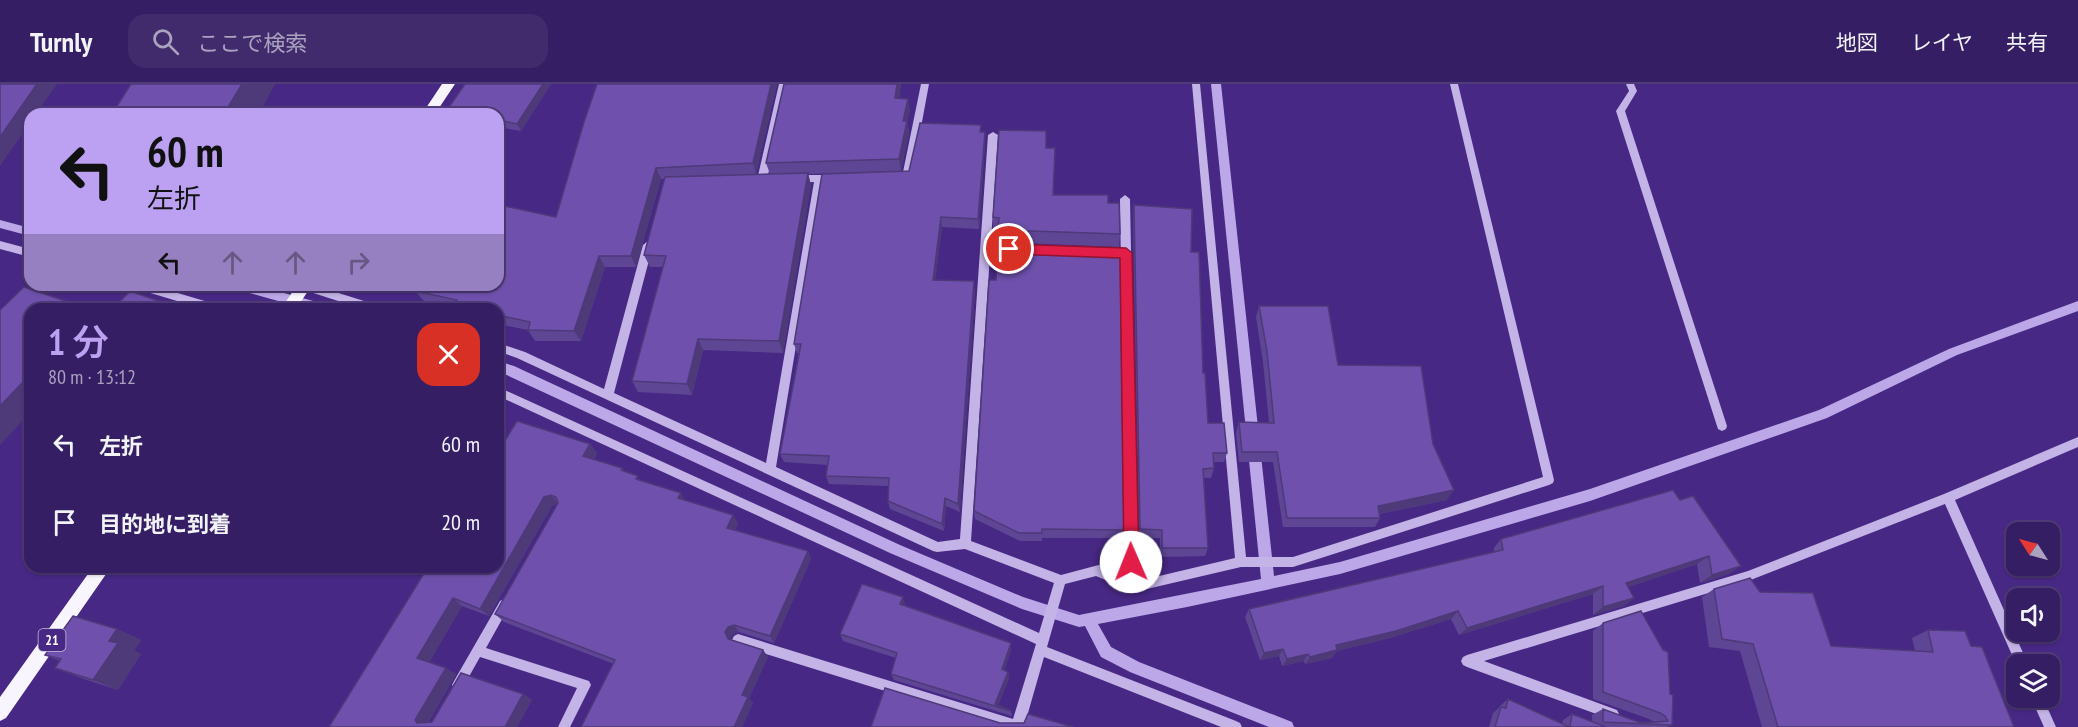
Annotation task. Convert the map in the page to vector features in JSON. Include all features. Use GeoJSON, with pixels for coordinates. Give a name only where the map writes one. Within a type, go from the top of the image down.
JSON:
{"type":"FeatureCollection","features":[{"type":"Feature","properties":{"kind":"main road"},"geometry":{"type":"LineString","coordinates":[[432,108],[449,84]]}},
{"type":"Feature","properties":{"kind":"main road","name":"21"},"geometry":{"type":"LineString","coordinates":[[0,712],[99,573]]}},
{"type":"Feature","properties":{"kind":"street"},"geometry":{"type":"LineString","coordinates":[[762,180],[783,84]]}},
{"type":"Feature","properties":{"kind":"street"},"geometry":{"type":"LineString","coordinates":[[885,177],[907,176],[925,84]]}},
{"type":"Feature","properties":{"kind":"street"},"geometry":{"type":"LineString","coordinates":[[1196,84],[1246,562]]}},
{"type":"Feature","properties":{"kind":"street"},"geometry":{"type":"LineString","coordinates":[[1096,571],[1134,587],[1246,562],[1293,562],[1549,480],[1454,84]]}},
{"type":"Feature","properties":{"kind":"street"},"geometry":{"type":"LineString","coordinates":[[1630,84],[1633,91],[1620,111],[1722,426]]}},
{"type":"Feature","properties":{"kind":"street"},"geometry":{"type":"LineString","coordinates":[[965,544],[993,135]]}},
{"type":"Feature","properties":{"kind":"street"},"geometry":{"type":"LineString","coordinates":[[770,470],[819,178]]}},
{"type":"Feature","properties":{"kind":"street"},"geometry":{"type":"LineString","coordinates":[[785,180],[852,178]]}},
{"type":"Feature","properties":{"kind":"street"},"geometry":{"type":"LineString","coordinates":[[751,181],[774,180]]}},
{"type":"Feature","properties":{"kind":"street"},"geometry":{"type":"LineString","coordinates":[[504,349],[521,354],[937,547],[965,544],[1061,580],[1131,562],[1125,199]]}},
{"type":"Feature","properties":{"kind":"street"},"geometry":{"type":"LineString","coordinates":[[608,395],[650,239]]}},
{"type":"Feature","properties":{"kind":"street"},"geometry":{"type":"LineString","coordinates":[[0,245],[24,251]]}},
{"type":"Feature","properties":{"kind":"street"},"geometry":{"type":"LineString","coordinates":[[986,248],[998,248]]}},
{"type":"Feature","properties":{"kind":"street"},"geometry":{"type":"LineString","coordinates":[[1114,253],[1126,253]]}},
{"type":"Feature","properties":{"kind":"street"},"geometry":{"type":"LineString","coordinates":[[157,291],[198,303]]}},
{"type":"Feature","properties":{"kind":"street"},"geometry":{"type":"LineString","coordinates":[[313,291],[355,303]]}},
{"type":"Feature","properties":{"kind":"street"},"geometry":{"type":"LineString","coordinates":[[504,394],[1236,727]]}},
{"type":"Feature","properties":{"kind":"street"},"geometry":{"type":"LineString","coordinates":[[1627,719],[1467,661],[1748,576],[1948,498],[2078,442]]}},
{"type":"Feature","properties":{"kind":"street"},"geometry":{"type":"LineString","coordinates":[[1948,498],[2018,654]]}},
{"type":"Feature","properties":{"kind":"street"},"geometry":{"type":"LineString","coordinates":[[738,640],[1017,726],[1061,580]]}},
{"type":"Feature","properties":{"kind":"street"},"geometry":{"type":"LineString","coordinates":[[451,699],[512,591]]}},
{"type":"Feature","properties":{"kind":"street"},"geometry":{"type":"LineString","coordinates":[[478,651],[585,685],[564,727]]}},
{"type":"Feature","properties":{"kind":"street"},"geometry":{"type":"LineString","coordinates":[[2041,708],[2050,727]]}},
{"type":"Feature","properties":{"kind":"building"},"geometry":{"type":"Polygon","coordinates":[[[0,84],[37,84],[0,137],[0,84]]]}},
{"type":"Feature","properties":{"kind":"building"},"geometry":{"type":"Polygon","coordinates":[[[131,84],[242,84],[228,108],[116,108],[131,84]]]}},
{"type":"Feature","properties":{"kind":"building"},"geometry":{"type":"Polygon","coordinates":[[[465,84],[543,84],[517,124],[504,121],[504,108],[448,108],[465,84]]]}},
{"type":"Feature","properties":{"kind":"building"},"geometry":{"type":"Polygon","coordinates":[[[597,84],[771,84],[753,163],[656,168],[631,256],[599,256],[574,331],[528,330],[530,322],[504,316],[504,303],[456,303],[457,300],[415,291],[504,291],[504,206],[556,217],[597,84]]]}},
{"type":"Feature","properties":{"kind":"building"},"geometry":{"type":"Polygon","coordinates":[[[784,84],[897,84],[895,98],[908,99],[903,121],[907,121],[899,159],[766,163],[784,84]]]}},
{"type":"Feature","properties":{"kind":"building"},"geometry":{"type":"Polygon","coordinates":[[[920,123],[981,125],[980,132],[985,132],[978,219],[941,217],[933,280],[974,281],[958,504],[945,498],[942,524],[888,501],[889,478],[826,476],[829,456],[780,454],[801,344],[794,344],[822,174],[909,171],[920,123]]]}},
{"type":"Feature","properties":{"kind":"building"},"geometry":{"type":"Polygon","coordinates":[[[999,130],[1046,131],[1046,148],[1055,148],[1053,195],[1108,195],[1108,203],[1119,203],[1120,234],[998,230],[999,218],[993,217],[999,130]]]}},
{"type":"Feature","properties":{"kind":"building"},"geometry":{"type":"Polygon","coordinates":[[[808,173],[779,341],[698,339],[687,384],[632,381],[666,256],[644,255],[665,177],[808,173]]]}},
{"type":"Feature","properties":{"kind":"building"},"geometry":{"type":"Polygon","coordinates":[[[1134,205],[1192,209],[1191,252],[1199,252],[1203,373],[1205,373],[1208,423],[1224,423],[1227,453],[1213,453],[1214,468],[1203,469],[1208,548],[1162,548],[1162,530],[1140,529],[1134,205]]]}},
{"type":"Feature","properties":{"kind":"building"},"geometry":{"type":"Polygon","coordinates":[[[998,244],[1120,248],[1124,530],[1042,529],[1042,533],[1019,533],[974,511],[989,280],[996,280],[998,244]]]}},
{"type":"Feature","properties":{"kind":"building"},"geometry":{"type":"Polygon","coordinates":[[[24,287],[24,291],[36,291],[71,303],[24,303],[24,382],[0,406],[0,310],[24,287]]]}},
{"type":"Feature","properties":{"kind":"building"},"geometry":{"type":"Polygon","coordinates":[[[130,291],[164,303],[119,303],[130,291]]]}},
{"type":"Feature","properties":{"kind":"building"},"geometry":{"type":"Polygon","coordinates":[[[1259,306],[1328,306],[1338,365],[1421,366],[1433,444],[1454,490],[1378,506],[1380,518],[1287,518],[1277,452],[1242,452],[1239,422],[1274,423],[1267,351],[1259,306]]]}},
{"type":"Feature","properties":{"kind":"building"},"geometry":{"type":"Polygon","coordinates":[[[517,421],[590,444],[583,456],[622,468],[621,470],[638,476],[636,479],[681,493],[678,498],[733,515],[727,528],[808,551],[770,636],[734,625],[728,627],[725,632],[728,639],[763,650],[742,695],[748,697],[734,727],[581,727],[615,660],[495,614],[558,503],[556,497],[551,495],[544,497],[504,567],[504,442],[517,421]]]}},
{"type":"Feature","properties":{"kind":"building"},"geometry":{"type":"Polygon","coordinates":[[[1673,490],[1680,500],[1693,496],[1741,566],[1712,575],[1709,556],[1626,583],[1634,598],[1603,607],[1603,586],[1467,628],[1458,611],[1396,631],[1336,645],[1337,650],[1310,657],[1308,654],[1287,659],[1283,649],[1264,653],[1249,609],[1503,550],[1501,539],[1673,490]]]}},
{"type":"Feature","properties":{"kind":"building"},"geometry":{"type":"Polygon","coordinates":[[[424,573],[501,573],[480,609],[453,598],[417,658],[446,668],[415,720],[417,723],[432,722],[461,673],[523,694],[505,727],[329,727],[424,573]]]}},
{"type":"Feature","properties":{"kind":"building"},"geometry":{"type":"Polygon","coordinates":[[[1750,578],[1760,592],[1813,593],[1831,646],[1933,652],[1928,630],[1965,631],[1971,646],[1982,647],[2014,727],[1778,727],[1753,644],[1722,639],[1714,589],[1750,578]]]}},
{"type":"Feature","properties":{"kind":"building"},"geometry":{"type":"Polygon","coordinates":[[[862,584],[903,597],[900,604],[1011,643],[1002,669],[1008,672],[995,704],[1011,711],[891,674],[897,653],[840,634],[862,584]]]}},
{"type":"Feature","properties":{"kind":"building"},"geometry":{"type":"Polygon","coordinates":[[[1641,611],[1663,650],[1668,652],[1670,694],[1673,695],[1672,725],[1603,722],[1603,709],[1641,723],[1668,721],[1660,713],[1603,692],[1603,623],[1641,611]]]}},
{"type":"Feature","properties":{"kind":"building"},"geometry":{"type":"Polygon","coordinates":[[[73,616],[117,629],[109,641],[118,643],[93,680],[55,668],[61,659],[45,655],[73,616]]]}},
{"type":"Feature","properties":{"kind":"building"},"geometry":{"type":"Polygon","coordinates":[[[885,688],[1000,723],[1024,723],[1028,714],[1073,727],[871,727],[885,688]]]}},
{"type":"Feature","properties":{"kind":"building"},"geometry":{"type":"Polygon","coordinates":[[[1508,699],[1569,727],[1495,727],[1501,707],[1506,708],[1508,699]]]}},
{"type":"Feature","properties":{"kind":"building"},"geometry":{"type":"Polygon","coordinates":[[[1572,714],[1606,727],[1570,727],[1572,714]]]}},
{"type":"Feature","properties":{"kind":"waterway"},"geometry":{"type":"LineString","coordinates":[[1216,84],[1268,584]]}},
{"type":"Feature","properties":{"kind":"waterway"},"geometry":{"type":"LineString","coordinates":[[0,224],[24,230]]}},
{"type":"Feature","properties":{"kind":"waterway"},"geometry":{"type":"LineString","coordinates":[[260,291],[303,303]]}},
{"type":"Feature","properties":{"kind":"waterway"},"geometry":{"type":"LineString","coordinates":[[1268,584],[1340,568],[1590,495],[1823,414],[1953,352],[2078,306]]}},
{"type":"Feature","properties":{"kind":"waterway"},"geometry":{"type":"LineString","coordinates":[[504,368],[895,549],[1022,603],[1079,621],[1088,619]]}},
{"type":"Feature","properties":{"kind":"waterway"},"geometry":{"type":"LineString","coordinates":[[1088,619],[1268,584]]}},
{"type":"Feature","properties":{"kind":"waterway"},"geometry":{"type":"LineString","coordinates":[[1088,619],[1106,652],[1135,667],[1287,727]]}},
{"type":"Feature","properties":{"kind":"route"},"geometry":{"type":"LineString","coordinates":[[1009,249],[1126,253],[1131,562]]}}]}
